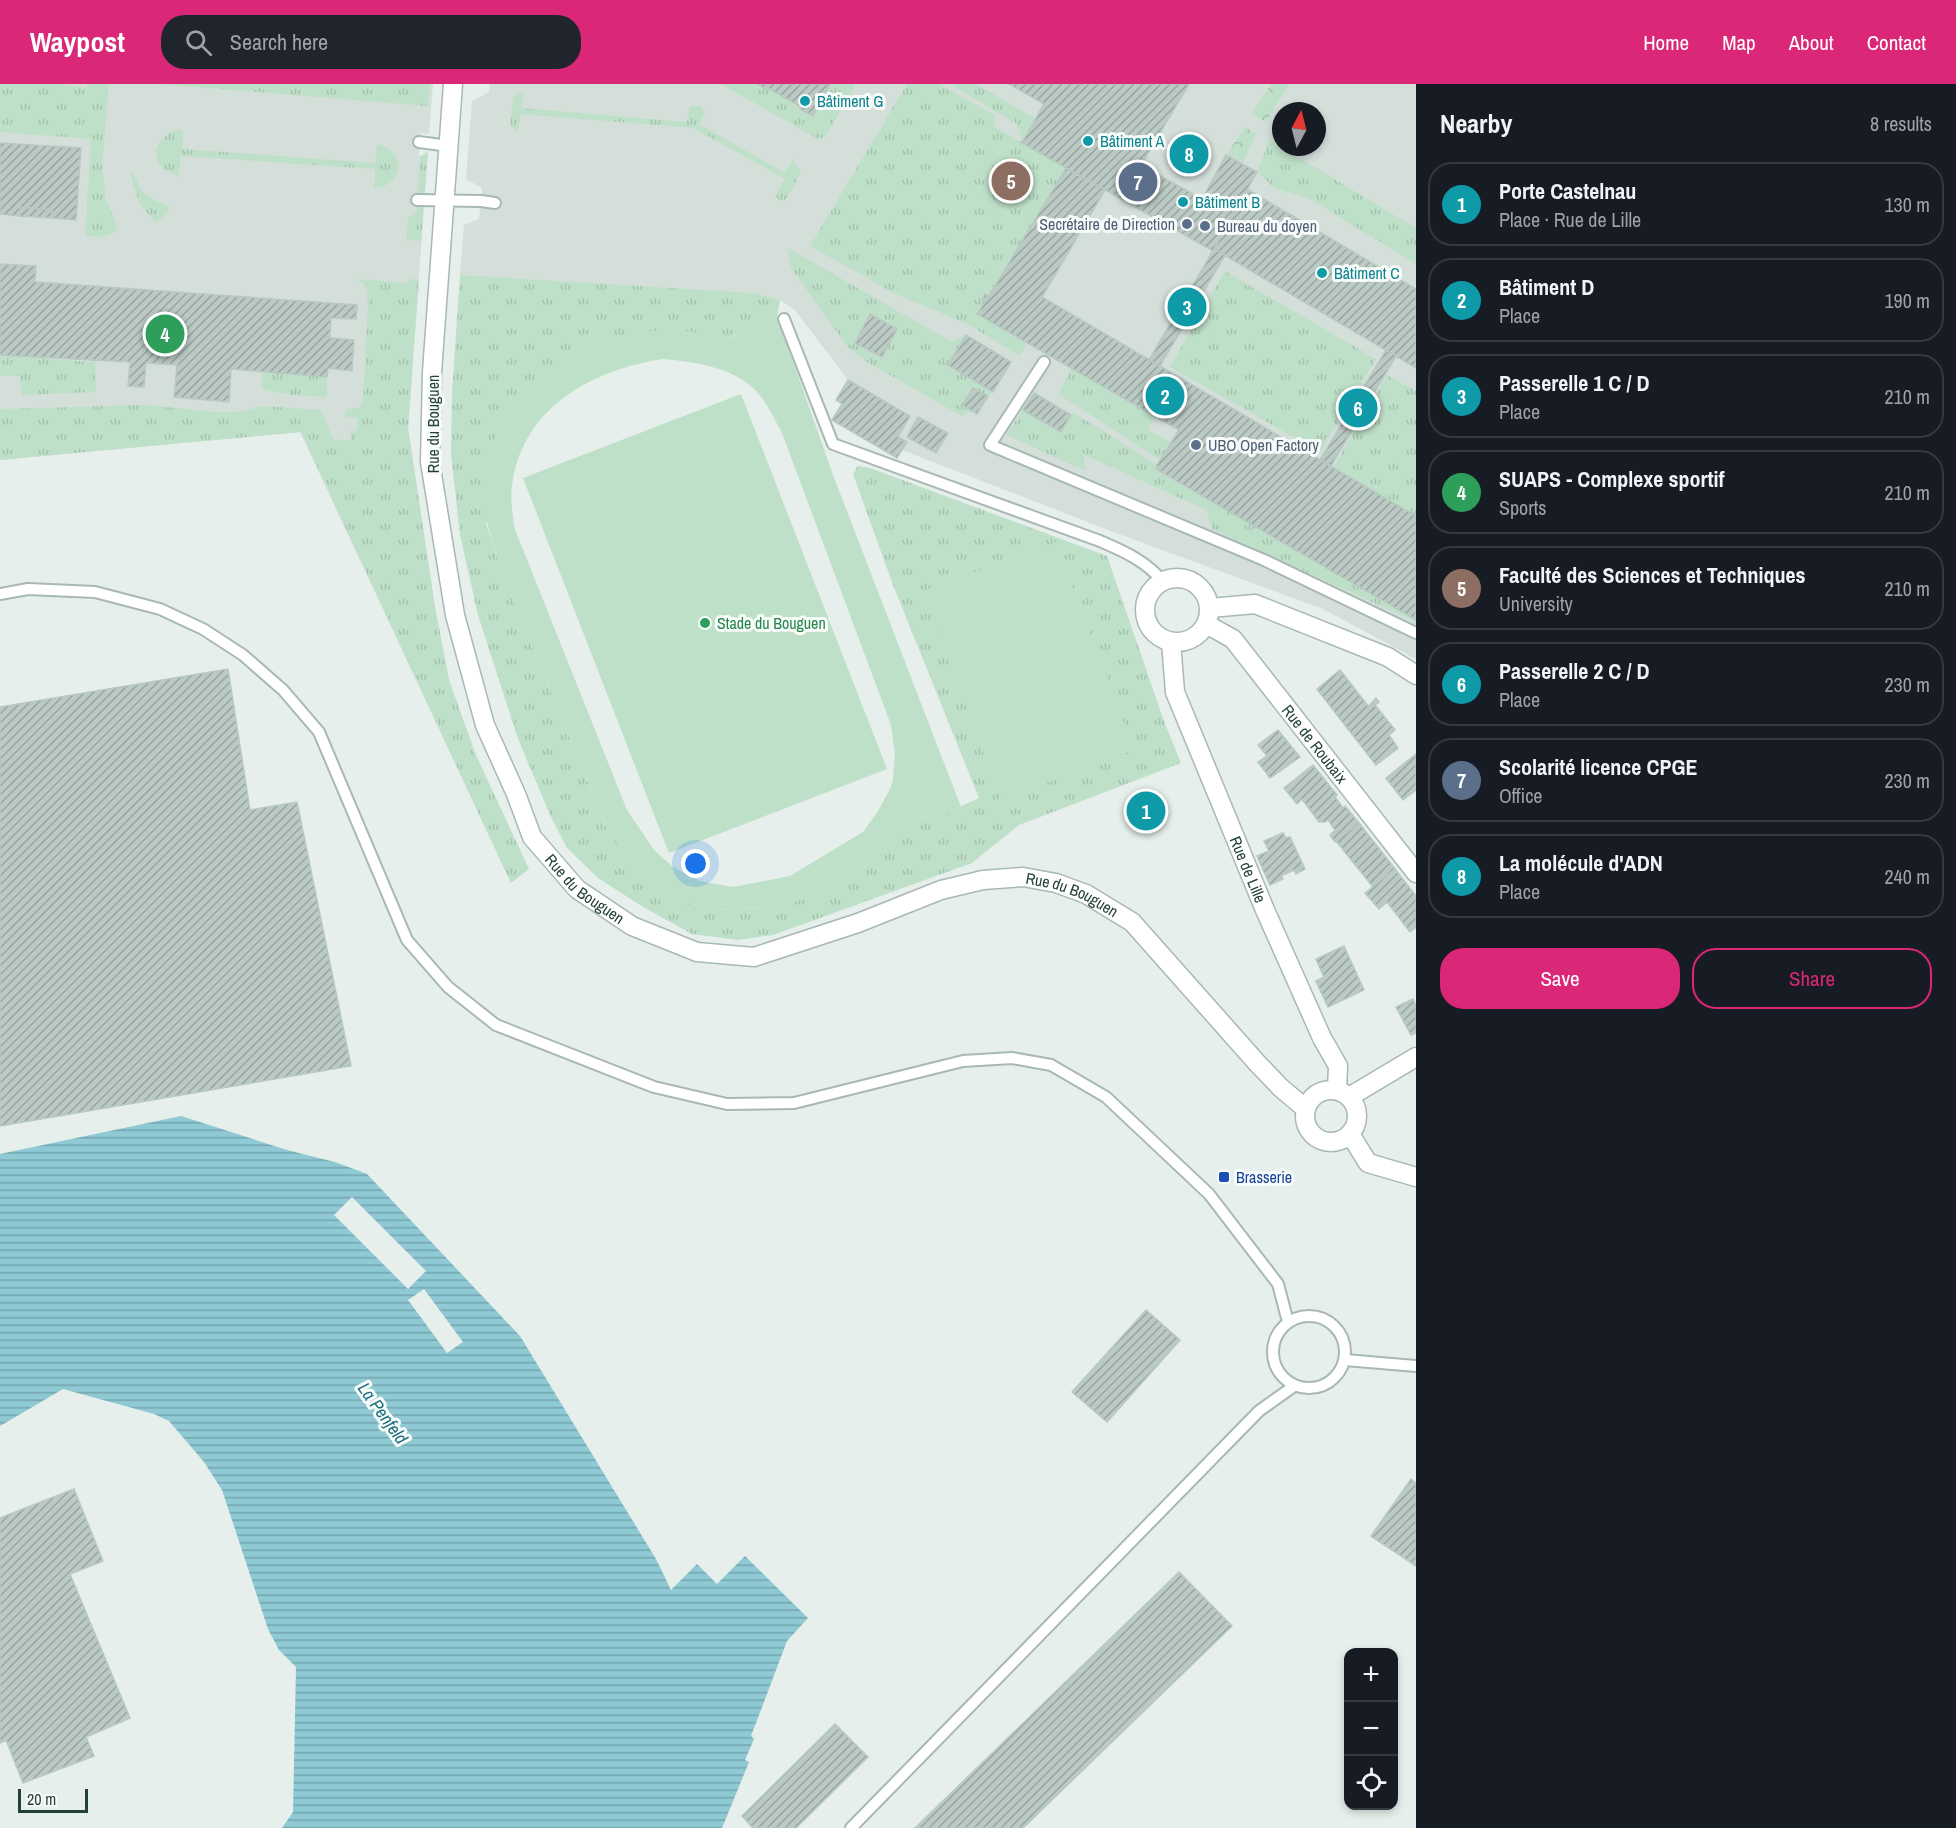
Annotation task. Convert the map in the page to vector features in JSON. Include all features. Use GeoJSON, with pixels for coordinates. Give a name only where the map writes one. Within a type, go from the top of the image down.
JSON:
{"type":"FeatureCollection","features":[{"type":"Feature","properties":{"kind":"street","name":"Rue du Bouguen"},"geometry":{"type":"LineString","coordinates":[[453,84],[432,372],[430,462],[455,615],[485,725],[516,794],[532,837],[577,889],[632,926],[697,952],[754,957],[858,923],[941,890],[983,879],[1023,877],[1056,883],[1086,894],[1132,922],[1258,1064],[1306,1109]]}},
{"type":"Feature","properties":{"kind":"street"},"geometry":{"type":"LineString","coordinates":[[1175,578],[1186,579],[1196,584],[1207,597],[1208,616],[1198,636],[1188,641],[1172,642],[1159,638],[1151,630],[1145,613],[1146,602],[1150,592],[1163,582],[1175,578]]}},
{"type":"Feature","properties":{"kind":"street"},"geometry":{"type":"LineString","coordinates":[[1208,616],[1255,604],[1388,657],[1416,675]]}},
{"type":"Feature","properties":{"kind":"street","name":"Rue de Roubaix"},"geometry":{"type":"LineString","coordinates":[[1208,616],[1233,639],[1416,873]]}},
{"type":"Feature","properties":{"kind":"street","name":"Rue de Lille"},"geometry":{"type":"LineString","coordinates":[[1172,642],[1175,692],[1270,921],[1322,1038],[1338,1066],[1343,1094]]}},
{"type":"Feature","properties":{"kind":"street"},"geometry":{"type":"LineString","coordinates":[[1343,1094],[1416,1057]]}},
{"type":"Feature","properties":{"kind":"street"},"geometry":{"type":"LineString","coordinates":[[1322,1091],[1343,1094],[1356,1106],[1357,1119],[1350,1134],[1342,1140],[1332,1142],[1319,1139],[1307,1126],[1306,1109],[1312,1098],[1322,1091]]}},
{"type":"Feature","properties":{"kind":"street"},"geometry":{"type":"LineString","coordinates":[[1350,1134],[1368,1163],[1416,1177]]}},
{"type":"Feature","properties":{"kind":"lane"},"geometry":{"type":"LineString","coordinates":[[418,142],[449,146]]}},
{"type":"Feature","properties":{"kind":"lane"},"geometry":{"type":"LineString","coordinates":[[417,200],[495,203]]}},
{"type":"Feature","properties":{"kind":"lane"},"geometry":{"type":"LineString","coordinates":[[784,319],[833,444],[1100,541],[1154,570],[1163,582]]}},
{"type":"Feature","properties":{"kind":"lane"},"geometry":{"type":"LineString","coordinates":[[1044,362],[990,445],[1264,560],[1416,633]]}},
{"type":"Feature","properties":{"kind":"lane"},"geometry":{"type":"LineString","coordinates":[[0,594],[28,589],[95,592],[160,609],[203,630],[233,649],[283,690],[319,732],[407,940],[448,987],[496,1025],[654,1087],[726,1104],[794,1102],[963,1061],[1012,1058],[1051,1065],[1106,1097],[1209,1194],[1278,1284],[1288,1322]]}},
{"type":"Feature","properties":{"kind":"lane"},"geometry":{"type":"LineString","coordinates":[[1311,1316],[1324,1318],[1334,1325],[1344,1341],[1345,1360],[1340,1373],[1331,1382],[1307,1389],[1294,1386],[1283,1378],[1276,1368],[1272,1355],[1279,1331],[1288,1322],[1298,1317],[1311,1316]]}},
{"type":"Feature","properties":{"kind":"lane"},"geometry":{"type":"LineString","coordinates":[[1345,1360],[1416,1366]]}},
{"type":"Feature","properties":{"kind":"lane"},"geometry":{"type":"LineString","coordinates":[[851,1828],[1259,1411],[1294,1386]]}},
{"type":"Feature","properties":{"kind":"shaded area"},"geometry":{"type":"Polygon","coordinates":[[[0,84],[433,84],[429,134],[420,133],[419,155],[428,151],[408,428],[435,607],[449,680],[475,753],[511,883],[300,432],[0,460],[0,84]]]}},
{"type":"Feature","properties":{"kind":"shaded area"},"geometry":{"type":"Polygon","coordinates":[[[490,84],[1416,84],[1416,659],[1323,609],[1116,533],[902,450],[906,442],[898,437],[910,416],[848,380],[795,310],[780,300],[460,275],[464,225],[479,219],[482,191],[482,188],[466,179],[472,101],[489,92],[490,84]]]}},
{"type":"Feature","properties":{"kind":"green space"},"geometry":{"type":"Polygon","coordinates":[[[0,84],[64,84],[86,88],[87,84],[109,84],[102,167],[106,200],[116,223],[117,229],[114,232],[102,237],[85,236],[91,139],[0,132],[0,84]]]}},
{"type":"Feature","properties":{"kind":"green space"},"geometry":{"type":"Polygon","coordinates":[[[157,84],[430,84],[428,106],[157,84]]]}},
{"type":"Feature","properties":{"kind":"green space"},"geometry":{"type":"Polygon","coordinates":[[[721,84],[758,84],[812,116],[830,84],[856,84],[825,137],[818,139],[721,84]]]}},
{"type":"Feature","properties":{"kind":"green space"},"geometry":{"type":"Polygon","coordinates":[[[907,84],[939,84],[995,115],[995,127],[1066,168],[989,296],[985,295],[982,300],[985,302],[977,314],[1027,343],[1020,356],[969,325],[894,293],[810,246],[907,84]]]}},
{"type":"Feature","properties":{"kind":"green space"},"geometry":{"type":"Polygon","coordinates":[[[950,84],[976,84],[1036,119],[1023,141],[1017,124],[950,84]]]}},
{"type":"Feature","properties":{"kind":"green space"},"geometry":{"type":"Polygon","coordinates":[[[1271,84],[1289,84],[1278,102],[1272,102],[1272,112],[1266,122],[1252,114],[1271,84]]]}},
{"type":"Feature","properties":{"kind":"green space"},"geometry":{"type":"Polygon","coordinates":[[[523,92],[522,108],[687,122],[690,106],[701,106],[705,112],[699,124],[785,173],[793,159],[801,172],[787,198],[782,202],[775,196],[785,179],[693,128],[521,114],[518,132],[510,126],[513,97],[523,92]]]}},
{"type":"Feature","properties":{"kind":"green space"},"geometry":{"type":"Polygon","coordinates":[[[1245,127],[1256,134],[1243,163],[1227,154],[1245,127]]]}},
{"type":"Feature","properties":{"kind":"green space"},"geometry":{"type":"Polygon","coordinates":[[[177,130],[183,130],[182,149],[375,163],[377,144],[394,154],[399,170],[390,183],[374,189],[375,169],[181,156],[179,177],[161,165],[156,152],[163,138],[177,130]]]}},
{"type":"Feature","properties":{"kind":"green space"},"geometry":{"type":"Polygon","coordinates":[[[1269,140],[1272,142],[1272,156],[1296,156],[1416,228],[1416,264],[1310,199],[1274,188],[1257,172],[1269,140]]]}},
{"type":"Feature","properties":{"kind":"green space"},"geometry":{"type":"Polygon","coordinates":[[[428,151],[421,241],[406,240],[408,218],[416,212],[420,158],[428,151]]]}},
{"type":"Feature","properties":{"kind":"green space"},"geometry":{"type":"Polygon","coordinates":[[[130,172],[134,174],[143,192],[169,206],[168,212],[157,222],[146,212],[139,200],[130,172]]]}},
{"type":"Feature","properties":{"kind":"green space"},"geometry":{"type":"Polygon","coordinates":[[[788,248],[952,342],[966,335],[948,365],[993,392],[988,396],[973,388],[963,405],[972,411],[962,416],[870,364],[847,346],[791,268],[788,248]]]}},
{"type":"Feature","properties":{"kind":"green space"},"geometry":{"type":"Polygon","coordinates":[[[1225,271],[1376,359],[1320,452],[1170,367],[1225,271]]]}},
{"type":"Feature","properties":{"kind":"green space"},"geometry":{"type":"Polygon","coordinates":[[[460,275],[753,293],[780,300],[777,316],[742,328],[743,334],[718,339],[699,333],[669,331],[611,338],[585,348],[559,363],[486,523],[500,567],[606,827],[674,899],[715,910],[767,908],[864,867],[899,826],[925,815],[929,821],[979,798],[893,585],[853,474],[858,466],[870,468],[1107,556],[1165,724],[1181,763],[1019,825],[972,863],[773,935],[737,940],[692,934],[643,907],[598,878],[567,848],[551,817],[518,739],[478,615],[460,535],[451,454],[452,392],[460,275]]]}},
{"type":"Feature","properties":{"kind":"green space"},"geometry":{"type":"Polygon","coordinates":[[[358,279],[408,283],[409,279],[419,280],[408,428],[435,607],[449,680],[475,753],[529,869],[511,883],[301,432],[0,460],[0,409],[146,405],[215,412],[239,412],[263,406],[321,410],[333,439],[350,441],[351,432],[357,430],[358,419],[344,416],[347,410],[360,407],[363,400],[368,305],[367,288],[358,279]]]}},
{"type":"Feature","properties":{"kind":"green space"},"geometry":{"type":"Polygon","coordinates":[[[777,316],[833,475],[961,807],[929,821],[925,815],[899,826],[864,867],[814,897],[767,908],[715,910],[674,899],[646,879],[622,852],[606,827],[500,567],[487,523],[484,496],[487,464],[496,435],[512,408],[532,384],[557,364],[584,348],[613,337],[644,332],[672,331],[724,338],[743,334],[742,328],[777,316]],[[663,359],[611,372],[587,383],[565,397],[545,414],[530,434],[518,458],[511,491],[514,527],[627,810],[654,850],[673,867],[700,881],[733,887],[790,876],[863,832],[890,789],[895,754],[891,725],[782,433],[765,402],[749,384],[738,377],[714,367],[663,359]]]}},
{"type":"Feature","properties":{"kind":"green space"},"geometry":{"type":"Polygon","coordinates":[[[0,355],[91,362],[91,359],[95,359],[96,392],[22,395],[20,376],[0,376],[0,355]]]}},
{"type":"Feature","properties":{"kind":"green space"},"geometry":{"type":"Polygon","coordinates":[[[1072,368],[1156,416],[1148,430],[1171,442],[1160,460],[1058,394],[1072,368]]]}},
{"type":"Feature","properties":{"kind":"green space"},"geometry":{"type":"Polygon","coordinates":[[[262,371],[327,377],[327,397],[292,395],[262,389],[262,371]]]}},
{"type":"Feature","properties":{"kind":"green space"},"geometry":{"type":"Polygon","coordinates":[[[1387,375],[1416,391],[1416,516],[1333,468],[1387,375]]]}},
{"type":"Feature","properties":{"kind":"green space","name":"Stade du Bouguen"},"geometry":{"type":"Polygon","coordinates":[[[741,394],[887,769],[669,853],[523,478],[741,394]]]}},
{"type":"Feature","properties":{"kind":"green space"},"geometry":{"type":"Polygon","coordinates":[[[1023,410],[1061,432],[1073,412],[1157,465],[1156,469],[1416,622],[1212,529],[1206,510],[1083,454],[1086,471],[1006,435],[1023,410]]]}},
{"type":"Feature","properties":{"kind":"green space"},"geometry":{"type":"Polygon","coordinates":[[[1056,542],[1134,750],[1001,800],[923,591],[1056,542]]]}},
{"type":"Feature","properties":{"kind":"water","name":"La Penfeld"},"geometry":{"type":"Polygon","coordinates":[[[181,1116],[287,1150],[335,1162],[367,1174],[520,1336],[656,1559],[671,1590],[697,1564],[717,1584],[745,1556],[808,1618],[787,1641],[751,1736],[754,1739],[745,1760],[749,1762],[722,1828],[282,1828],[293,1812],[296,1667],[279,1650],[268,1629],[222,1490],[204,1462],[169,1421],[154,1414],[63,1389],[0,1426],[0,1154],[181,1116]]]}},
{"type":"Feature","properties":{"kind":"pier"},"geometry":{"type":"Polygon","coordinates":[[[352,1197],[426,1271],[408,1289],[334,1215],[352,1197]]]}},
{"type":"Feature","properties":{"kind":"pier"},"geometry":{"type":"Polygon","coordinates":[[[424,1289],[463,1342],[447,1353],[408,1300],[424,1289]]]}},
{"type":"Feature","properties":{"kind":"building","name":"Bâtiment G"},"geometry":{"type":"Polygon","coordinates":[[[758,84],[830,84],[813,116],[758,84]]]}},
{"type":"Feature","properties":{"kind":"building","name":"Bâtiment A"},"geometry":{"type":"Polygon","coordinates":[[[1009,84],[1189,84],[1121,199],[1020,142],[1023,141],[1044,104],[1009,84]]]}},
{"type":"Feature","properties":{"kind":"building"},"geometry":{"type":"Polygon","coordinates":[[[0,143],[81,148],[76,220],[52,218],[52,210],[20,207],[20,216],[0,214],[0,143]]]}},
{"type":"Feature","properties":{"kind":"building","name":"Bâtiment B"},"geometry":{"type":"Polygon","coordinates":[[[1226,155],[1257,172],[1213,251],[1121,199],[1141,165],[1202,199],[1226,155]]]}},
{"type":"Feature","properties":{"kind":"building"},"geometry":{"type":"Polygon","coordinates":[[[1066,168],[1105,190],[1042,297],[1416,516],[1416,620],[1156,469],[1179,430],[977,314],[985,302],[982,300],[985,294],[989,296],[1066,168]]]}},
{"type":"Feature","properties":{"kind":"building","name":"Bâtiment C"},"geometry":{"type":"Polygon","coordinates":[[[1247,189],[1416,289],[1416,368],[1214,249],[1247,189]]]}},
{"type":"Feature","properties":{"kind":"building"},"geometry":{"type":"Polygon","coordinates":[[[20,207],[52,210],[52,218],[20,216],[20,207]]]}},
{"type":"Feature","properties":{"kind":"building"},"geometry":{"type":"Polygon","coordinates":[[[1214,249],[1225,255],[1160,366],[1149,360],[1214,249]]]}},
{"type":"Feature","properties":{"kind":"building"},"geometry":{"type":"Polygon","coordinates":[[[0,264],[36,266],[35,282],[357,305],[356,319],[331,318],[330,338],[354,340],[352,371],[328,368],[327,377],[231,369],[229,402],[174,397],[177,365],[146,363],[144,387],[139,387],[128,386],[130,362],[0,355],[0,264]]]}},
{"type":"Feature","properties":{"kind":"building"},"geometry":{"type":"Polygon","coordinates":[[[870,314],[897,329],[882,357],[855,343],[870,314]]]}},
{"type":"Feature","properties":{"kind":"building"},"geometry":{"type":"Polygon","coordinates":[[[966,335],[1011,362],[993,392],[948,365],[966,335]]]}},
{"type":"Feature","properties":{"kind":"building"},"geometry":{"type":"Polygon","coordinates":[[[1386,350],[1396,356],[1331,466],[1320,460],[1386,350]]]}},
{"type":"Feature","properties":{"kind":"building"},"geometry":{"type":"Polygon","coordinates":[[[848,380],[910,416],[898,437],[907,442],[897,458],[832,420],[842,404],[836,400],[848,380]]]}},
{"type":"Feature","properties":{"kind":"building"},"geometry":{"type":"Polygon","coordinates":[[[973,388],[988,396],[977,414],[962,405],[973,388]]]}},
{"type":"Feature","properties":{"kind":"building"},"geometry":{"type":"Polygon","coordinates":[[[1034,393],[1071,415],[1061,432],[1023,410],[1034,393]]]}},
{"type":"Feature","properties":{"kind":"building"},"geometry":{"type":"Polygon","coordinates":[[[918,417],[948,433],[936,453],[907,437],[918,417]]]}},
{"type":"Feature","properties":{"kind":"building"},"geometry":{"type":"Polygon","coordinates":[[[228,669],[250,810],[297,802],[351,1066],[0,1126],[0,707],[228,669]]]}},
{"type":"Feature","properties":{"kind":"building"},"geometry":{"type":"Polygon","coordinates":[[[1340,670],[1369,707],[1348,729],[1317,689],[1340,670]]]}},
{"type":"Feature","properties":{"kind":"building"},"geometry":{"type":"Polygon","coordinates":[[[1376,698],[1379,702],[1375,705],[1395,730],[1389,735],[1398,748],[1376,765],[1348,729],[1376,698]]]}},
{"type":"Feature","properties":{"kind":"building"},"geometry":{"type":"Polygon","coordinates":[[[1278,730],[1300,757],[1270,778],[1258,762],[1267,756],[1258,745],[1278,730]]]}},
{"type":"Feature","properties":{"kind":"building"},"geometry":{"type":"Polygon","coordinates":[[[1416,754],[1416,790],[1403,800],[1386,778],[1416,754]]]}},
{"type":"Feature","properties":{"kind":"building"},"geometry":{"type":"Polygon","coordinates":[[[1313,765],[1337,795],[1335,797],[1343,808],[1325,822],[1319,822],[1302,799],[1297,804],[1284,788],[1313,765]]]}},
{"type":"Feature","properties":{"kind":"building"},"geometry":{"type":"Polygon","coordinates":[[[1345,806],[1359,823],[1335,842],[1330,835],[1335,830],[1328,820],[1345,806]]]}},
{"type":"Feature","properties":{"kind":"building"},"geometry":{"type":"Polygon","coordinates":[[[1359,823],[1395,869],[1373,887],[1336,841],[1359,823]]]}},
{"type":"Feature","properties":{"kind":"building"},"geometry":{"type":"Polygon","coordinates":[[[1283,833],[1286,838],[1290,837],[1305,869],[1296,874],[1294,870],[1281,876],[1283,879],[1270,885],[1257,856],[1269,851],[1264,841],[1283,833]]]}},
{"type":"Feature","properties":{"kind":"building"},"geometry":{"type":"Polygon","coordinates":[[[1395,869],[1416,896],[1416,927],[1410,932],[1387,902],[1379,909],[1365,893],[1395,869]]]}},
{"type":"Feature","properties":{"kind":"building"},"geometry":{"type":"Polygon","coordinates":[[[1344,946],[1364,990],[1328,1007],[1316,981],[1324,977],[1316,959],[1344,946]]]}},
{"type":"Feature","properties":{"kind":"building"},"geometry":{"type":"Polygon","coordinates":[[[1413,999],[1416,1006],[1416,1033],[1411,1035],[1396,1007],[1413,999]]]}},
{"type":"Feature","properties":{"kind":"building"},"geometry":{"type":"Polygon","coordinates":[[[1146,1310],[1180,1340],[1107,1422],[1072,1392],[1146,1310]]]}},
{"type":"Feature","properties":{"kind":"building"},"geometry":{"type":"Polygon","coordinates":[[[1411,1479],[1416,1483],[1416,1566],[1371,1536],[1411,1479]]]}},
{"type":"Feature","properties":{"kind":"building"},"geometry":{"type":"Polygon","coordinates":[[[74,1489],[103,1561],[70,1574],[130,1718],[86,1737],[94,1756],[23,1783],[6,1740],[0,1743],[0,1518],[74,1489]]]}},
{"type":"Feature","properties":{"kind":"building"},"geometry":{"type":"Polygon","coordinates":[[[1179,1572],[1232,1626],[1023,1828],[915,1828],[1179,1572]]]}},
{"type":"Feature","properties":{"kind":"building"},"geometry":{"type":"Polygon","coordinates":[[[835,1724],[868,1757],[796,1828],[753,1828],[742,1816],[835,1724]]]}},
{"type":"Feature","properties":{"kind":"place","name":"Bâtiment G"},"geometry":{"type":"Point","coordinates":[805,101]}},
{"type":"Feature","properties":{"kind":"place","name":"Bâtiment A"},"geometry":{"type":"Point","coordinates":[1088,141]}},
{"type":"Feature","properties":{"kind":"place","name":"La molécule d'ADN"},"geometry":{"type":"Point","coordinates":[1189,154]}},
{"type":"Feature","properties":{"kind":"place","name":"Faculté des Sciences et Techniques"},"geometry":{"type":"Point","coordinates":[1011,181]}},
{"type":"Feature","properties":{"kind":"place","name":"Scolarité licence CPGE"},"geometry":{"type":"Point","coordinates":[1138,182]}},
{"type":"Feature","properties":{"kind":"place","name":"Bâtiment B"},"geometry":{"type":"Point","coordinates":[1183,202]}},
{"type":"Feature","properties":{"kind":"place","name":"Secrétaire de Direction"},"geometry":{"type":"Point","coordinates":[1187,224]}},
{"type":"Feature","properties":{"kind":"place","name":"Bureau du doyen"},"geometry":{"type":"Point","coordinates":[1205,226]}},
{"type":"Feature","properties":{"kind":"place","name":"Bâtiment C"},"geometry":{"type":"Point","coordinates":[1322,273]}},
{"type":"Feature","properties":{"kind":"place","name":"Passerelle 1 C / D"},"geometry":{"type":"Point","coordinates":[1187,307]}},
{"type":"Feature","properties":{"kind":"place","name":"SUAPS - Complexe sportif"},"geometry":{"type":"Point","coordinates":[165,334]}},
{"type":"Feature","properties":{"kind":"place","name":"Bâtiment D"},"geometry":{"type":"Point","coordinates":[1165,396]}},
{"type":"Feature","properties":{"kind":"place","name":"Passerelle 2 C / D"},"geometry":{"type":"Point","coordinates":[1358,408]}},
{"type":"Feature","properties":{"kind":"place","name":"UBO Open Factory"},"geometry":{"type":"Point","coordinates":[1196,445]}},
{"type":"Feature","properties":{"kind":"place","name":"Stade du Bouguen"},"geometry":{"type":"Point","coordinates":[705,623]}},
{"type":"Feature","properties":{"kind":"place","name":"Porte Castelnau"},"geometry":{"type":"Point","coordinates":[1146,811]}},
{"type":"Feature","properties":{"kind":"place","name":"Brasserie"},"geometry":{"type":"Point","coordinates":[1224,1177]}}]}
